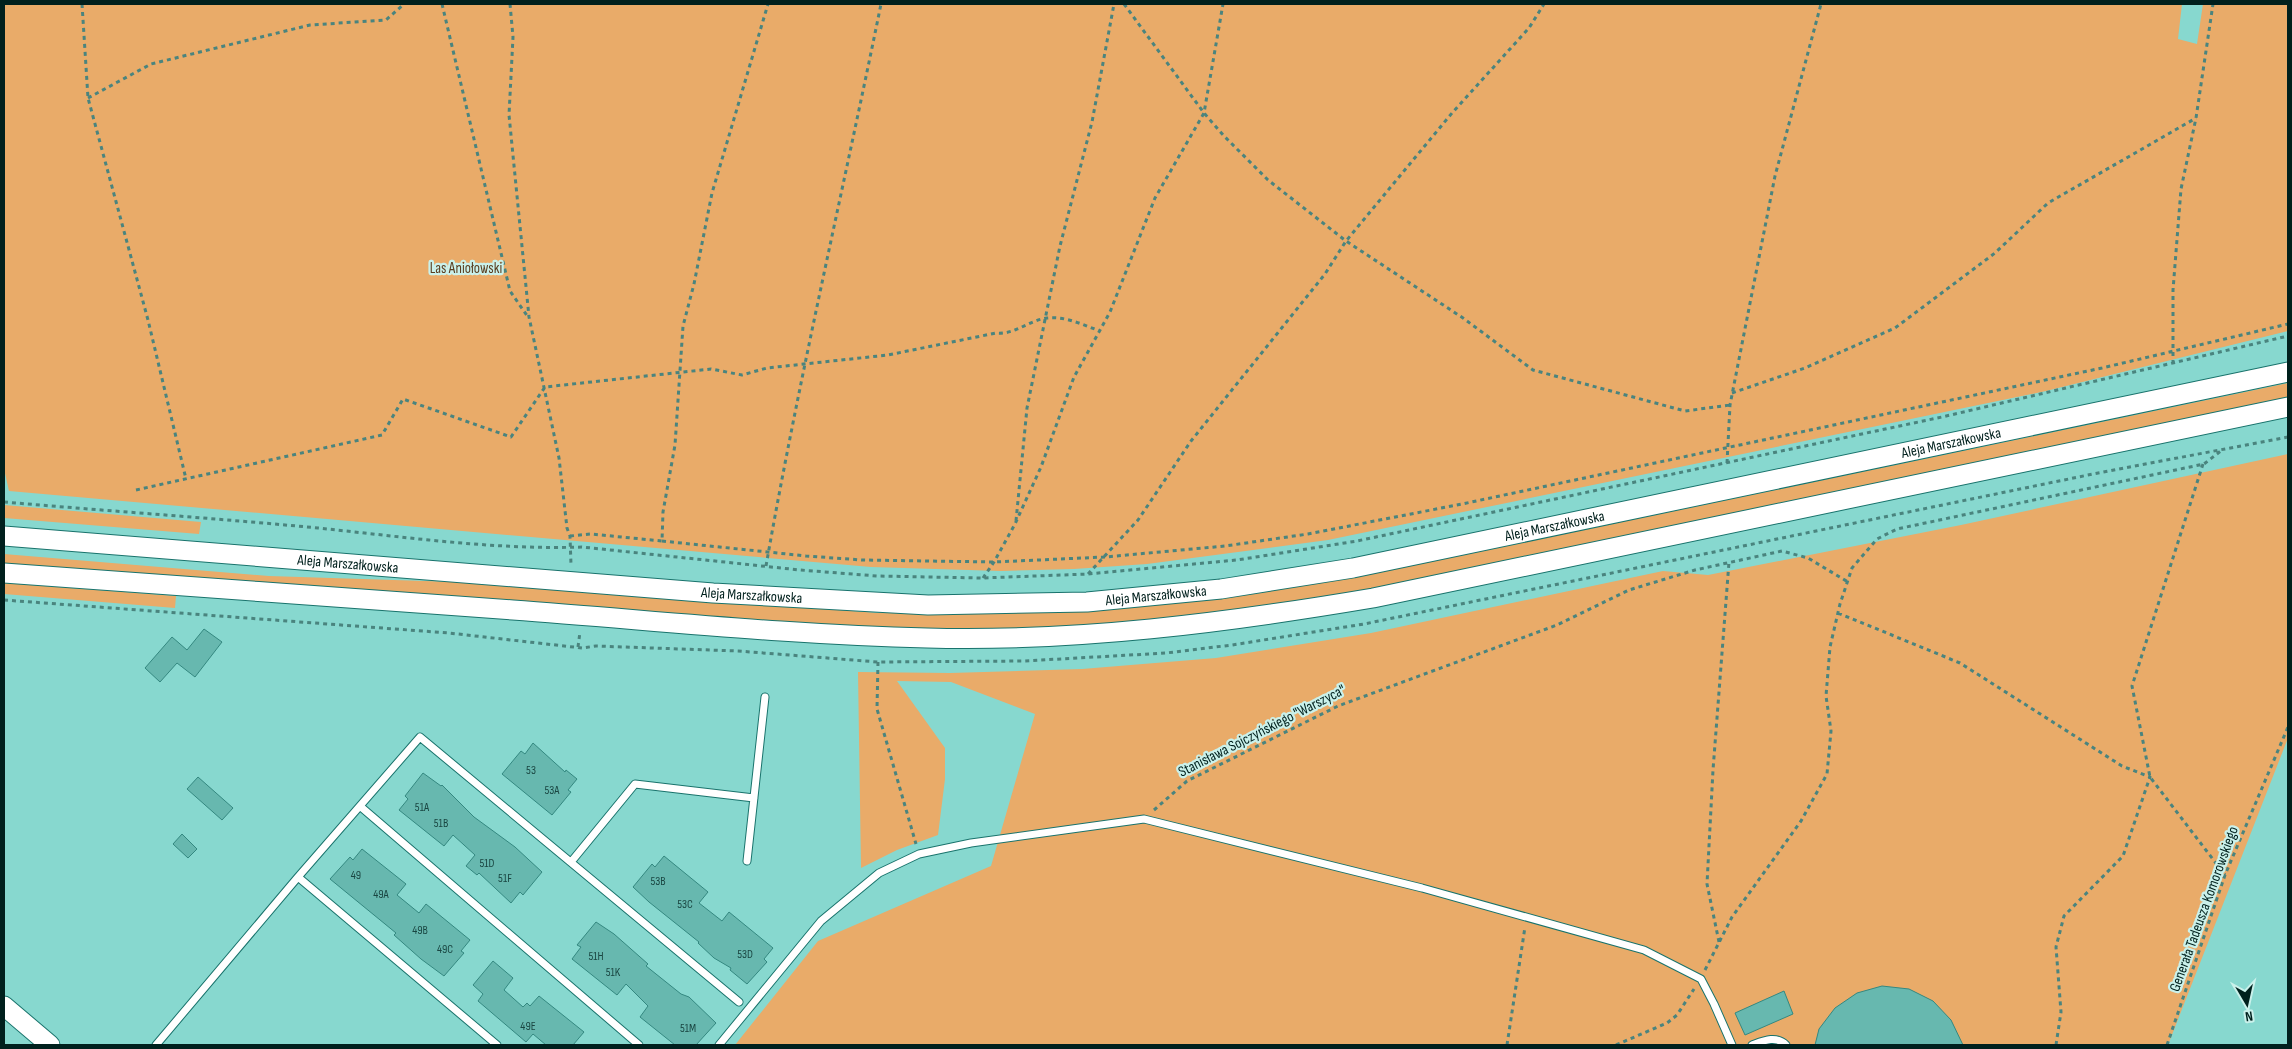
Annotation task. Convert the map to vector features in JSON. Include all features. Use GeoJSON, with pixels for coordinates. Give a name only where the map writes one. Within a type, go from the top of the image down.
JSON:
{"type":"FeatureCollection","features":[{"type":"Feature","properties":{"kind":"main road","name":"Aleja Marszałkowska"},"geometry":{"type":"LineString","coordinates":[[4,536],[713,593],[928,605],[1087,602],[1222,589],[1353,568],[2288,372]]}},
{"type":"Feature","properties":{"kind":"main road"},"geometry":{"type":"LineString","coordinates":[[4,573],[738,628],[927,638],[1018,638],[1163,629],[1257,618],[1373,598],[2288,407]]}},
{"type":"Feature","properties":{"kind":"main road"},"geometry":{"type":"LineString","coordinates":[[4,1006],[42,1043]]}},
{"type":"Feature","properties":{"kind":"lane"},"geometry":{"type":"LineString","coordinates":[[747,861],[765,698]]}},
{"type":"Feature","properties":{"kind":"lane"},"geometry":{"type":"LineString","coordinates":[[156,1045],[298,877],[361,807],[420,737],[739,1002]]}},
{"type":"Feature","properties":{"kind":"lane"},"geometry":{"type":"LineString","coordinates":[[571,862],[635,784],[754,798]]}},
{"type":"Feature","properties":{"kind":"lane"},"geometry":{"type":"LineString","coordinates":[[361,807],[638,1045]]}},
{"type":"Feature","properties":{"kind":"lane"},"geometry":{"type":"LineString","coordinates":[[719,1045],[821,921],[879,873],[919,854],[971,843],[1144,819],[1422,888],[1644,950],[1700,979],[1714,1004],[1732,1045]]}},
{"type":"Feature","properties":{"kind":"lane"},"geometry":{"type":"LineString","coordinates":[[298,877],[498,1045]]}},
{"type":"Feature","properties":{"kind":"lane"},"geometry":{"type":"LineString","coordinates":[[1752,1045],[1770,1039],[1782,1041],[1786,1045]]}},
{"type":"Feature","properties":{"kind":"path"},"geometry":{"type":"LineString","coordinates":[[82,4],[88,98],[148,320],[186,479]]}},
{"type":"Feature","properties":{"kind":"path"},"geometry":{"type":"LineString","coordinates":[[88,98],[151,64],[310,25],[386,20],[404,4]]}},
{"type":"Feature","properties":{"kind":"path"},"geometry":{"type":"LineString","coordinates":[[442,4],[510,291],[529,318]]}},
{"type":"Feature","properties":{"kind":"path"},"geometry":{"type":"LineString","coordinates":[[510,4],[513,37],[509,116],[529,318],[559,458],[567,528],[570,536],[571,566]]}},
{"type":"Feature","properties":{"kind":"path"},"geometry":{"type":"LineString","coordinates":[[662,541],[663,512],[675,446],[682,372],[683,326],[694,284],[712,194],[768,4]]}},
{"type":"Feature","properties":{"kind":"path"},"geometry":{"type":"LineString","coordinates":[[766,566],[786,449],[806,365],[835,217],[881,4]]}},
{"type":"Feature","properties":{"kind":"path"},"geometry":{"type":"LineString","coordinates":[[1015,524],[1027,408],[1060,246],[1092,122],[1114,4]]}},
{"type":"Feature","properties":{"kind":"path"},"geometry":{"type":"LineString","coordinates":[[1124,4],[1204,113],[1268,180],[1346,241],[1463,318],[1534,370],[1685,411],[1730,405]]}},
{"type":"Feature","properties":{"kind":"path"},"geometry":{"type":"LineString","coordinates":[[982,578],[994,562],[1015,524],[1041,467],[1074,377],[1110,312],[1156,198],[1204,113],[1223,4]]}},
{"type":"Feature","properties":{"kind":"path"},"geometry":{"type":"LineString","coordinates":[[1088,574],[1138,520],[1191,441],[1325,274],[1346,241],[1452,113],[1529,28],[1544,4]]}},
{"type":"Feature","properties":{"kind":"path"},"geometry":{"type":"LineString","coordinates":[[1727,463],[1732,393],[1775,176],[1821,4]]}},
{"type":"Feature","properties":{"kind":"path"},"geometry":{"type":"LineString","coordinates":[[2173,364],[2173,290],[2181,189],[2196,118],[2213,4]]}},
{"type":"Feature","properties":{"kind":"path"},"geometry":{"type":"LineString","coordinates":[[1732,393],[1805,368],[1895,328],[1995,253],[2048,203],[2196,118]]}},
{"type":"Feature","properties":{"kind":"path"},"geometry":{"type":"LineString","coordinates":[[136,490],[382,436],[403,399],[511,437],[545,387],[712,369],[742,375],[767,368],[888,355],[996,333],[1006,334],[1046,318],[1062,318],[1100,331]]}},
{"type":"Feature","properties":{"kind":"path"},"geometry":{"type":"LineString","coordinates":[[570,536],[591,534],[768,554],[862,560],[994,562],[1105,557],[1225,546],[1308,534],[1728,448],[2288,324]]}},
{"type":"Feature","properties":{"kind":"path"},"geometry":{"type":"LineString","coordinates":[[4,502],[268,523],[462,542],[558,549],[571,547],[877,576],[982,578],[1088,574],[1237,560],[1356,541],[1951,415],[2288,336]]}},
{"type":"Feature","properties":{"kind":"path"},"geometry":{"type":"LineString","coordinates":[[1616,1045],[1667,1023],[1677,1014],[1700,979],[1732,917],[1801,821],[1827,774],[1831,731],[1826,696],[1830,647],[1852,568],[1877,539],[1897,530],[2204,464],[2222,449]]}},
{"type":"Feature","properties":{"kind":"path"},"geometry":{"type":"LineString","coordinates":[[2204,464],[2132,686],[2150,777],[2225,875]]}},
{"type":"Feature","properties":{"kind":"path","name":"Stanisława Sojczyńskiego \"Warszyca\""},"geometry":{"type":"LineString","coordinates":[[1144,819],[1187,781],[1338,706],[1557,625],[1629,590],[1695,570],[1782,551],[1808,558],[1848,582]]}},
{"type":"Feature","properties":{"kind":"path"},"geometry":{"type":"LineString","coordinates":[[1719,942],[1707,884],[1712,770],[1729,562]]}},
{"type":"Feature","properties":{"kind":"path"},"geometry":{"type":"LineString","coordinates":[[4,600],[449,633],[577,648],[581,637],[580,629]]}},
{"type":"Feature","properties":{"kind":"path"},"geometry":{"type":"LineString","coordinates":[[1838,613],[1960,663],[2122,766],[2150,777]]}},
{"type":"Feature","properties":{"kind":"path"},"geometry":{"type":"LineString","coordinates":[[878,662],[877,709],[919,854]]}},
{"type":"Feature","properties":{"kind":"path","name":"Generała Tadeusza Komorowskiego"},"geometry":{"type":"LineString","coordinates":[[2167,1045],[2225,875],[2288,727]]}},
{"type":"Feature","properties":{"kind":"path"},"geometry":{"type":"LineString","coordinates":[[2056,1045],[2061,1012],[2056,947],[2064,916],[2123,856],[2150,777]]}},
{"type":"Feature","properties":{"kind":"path"},"geometry":{"type":"LineString","coordinates":[[1507,1045],[1526,917]]}},
{"type":"Feature","properties":{"kind":"green space","name":"Las Aniołowski"},"geometry":{"type":"Polygon","coordinates":[[[4,4],[2182,4],[2178,39],[2197,44],[2203,4],[2288,4],[2288,331],[2046,391],[1328,540],[1147,564],[1001,571],[871,567],[9,491],[4,469],[4,4]]]}},
{"type":"Feature","properties":{"kind":"green space"},"geometry":{"type":"Polygon","coordinates":[[[2288,383],[2288,398],[1409,582],[1321,598],[1232,611],[1099,625],[990,630],[829,625],[4,564],[4,554],[269,576],[456,582],[878,613],[986,614],[1128,608],[1254,594],[1430,562],[2288,383]]]}},
{"type":"Feature","properties":{"kind":"green space"},"geometry":{"type":"Polygon","coordinates":[[[2288,454],[2288,738],[2168,1045],[735,1045],[818,941],[991,866],[1035,714],[951,682],[897,681],[945,748],[945,779],[938,835],[897,850],[861,868],[858,672],[950,673],[1082,669],[1216,658],[1371,633],[1663,571],[1708,575],[1961,525],[2288,454]]]}},
{"type":"Feature","properties":{"kind":"green space"},"geometry":{"type":"Polygon","coordinates":[[[4,505],[201,522],[199,534],[4,518],[4,505]]]}},
{"type":"Feature","properties":{"kind":"green space"},"geometry":{"type":"Polygon","coordinates":[[[4,583],[176,596],[175,608],[4,594],[4,583]]]}},
{"type":"Feature","properties":{"kind":"building"},"geometry":{"type":"Polygon","coordinates":[[[204,629],[222,642],[195,677],[177,663],[160,682],[145,668],[172,637],[187,650],[204,629]]]}},
{"type":"Feature","properties":{"kind":"building"},"geometry":{"type":"Polygon","coordinates":[[[533,743],[565,772],[566,770],[577,779],[568,790],[571,792],[552,815],[502,774],[521,751],[525,754],[533,743]]]}},
{"type":"Feature","properties":{"kind":"building"},"geometry":{"type":"Polygon","coordinates":[[[423,773],[442,785],[474,817],[515,847],[542,872],[523,895],[520,892],[511,903],[479,873],[477,875],[466,866],[475,855],[453,835],[444,846],[399,810],[408,799],[405,796],[423,773]]]}},
{"type":"Feature","properties":{"kind":"building"},"geometry":{"type":"Polygon","coordinates":[[[198,777],[233,808],[222,820],[187,789],[198,777]]]}},
{"type":"Feature","properties":{"kind":"building"},"geometry":{"type":"Polygon","coordinates":[[[182,834],[197,849],[188,858],[173,844],[182,834]]]}},
{"type":"Feature","properties":{"kind":"building"},"geometry":{"type":"Polygon","coordinates":[[[362,849],[406,884],[397,895],[419,913],[426,904],[470,940],[461,951],[464,953],[444,976],[421,959],[394,935],[396,933],[330,879],[350,857],[353,860],[362,849]]]}},
{"type":"Feature","properties":{"kind":"building"},"geometry":{"type":"Polygon","coordinates":[[[664,856],[708,892],[699,903],[722,921],[729,912],[773,948],[764,959],[767,962],[747,984],[730,970],[731,968],[714,958],[699,942],[633,887],[652,864],[655,867],[664,856]]]}},
{"type":"Feature","properties":{"kind":"building"},"geometry":{"type":"Polygon","coordinates":[[[596,922],[614,934],[648,964],[646,966],[681,994],[689,997],[716,1023],[696,1045],[675,1045],[640,1017],[648,1006],[626,984],[617,995],[572,959],[581,947],[577,945],[596,922]]]}},
{"type":"Feature","properties":{"kind":"building"},"geometry":{"type":"Polygon","coordinates":[[[493,961],[513,978],[504,990],[523,1007],[527,1003],[530,1006],[539,996],[584,1032],[573,1045],[546,1045],[533,1034],[526,1042],[478,1001],[483,994],[473,985],[493,961]]]}},
{"type":"Feature","properties":{"kind":"building"},"geometry":{"type":"Polygon","coordinates":[[[1882,986],[1909,989],[1933,1001],[1951,1020],[1963,1045],[1815,1045],[1819,1029],[1835,1008],[1857,993],[1882,986]]]}},
{"type":"Feature","properties":{"kind":"building"},"geometry":{"type":"Polygon","coordinates":[[[1784,991],[1793,1014],[1745,1035],[1735,1013],[1784,991]]]}}]}
